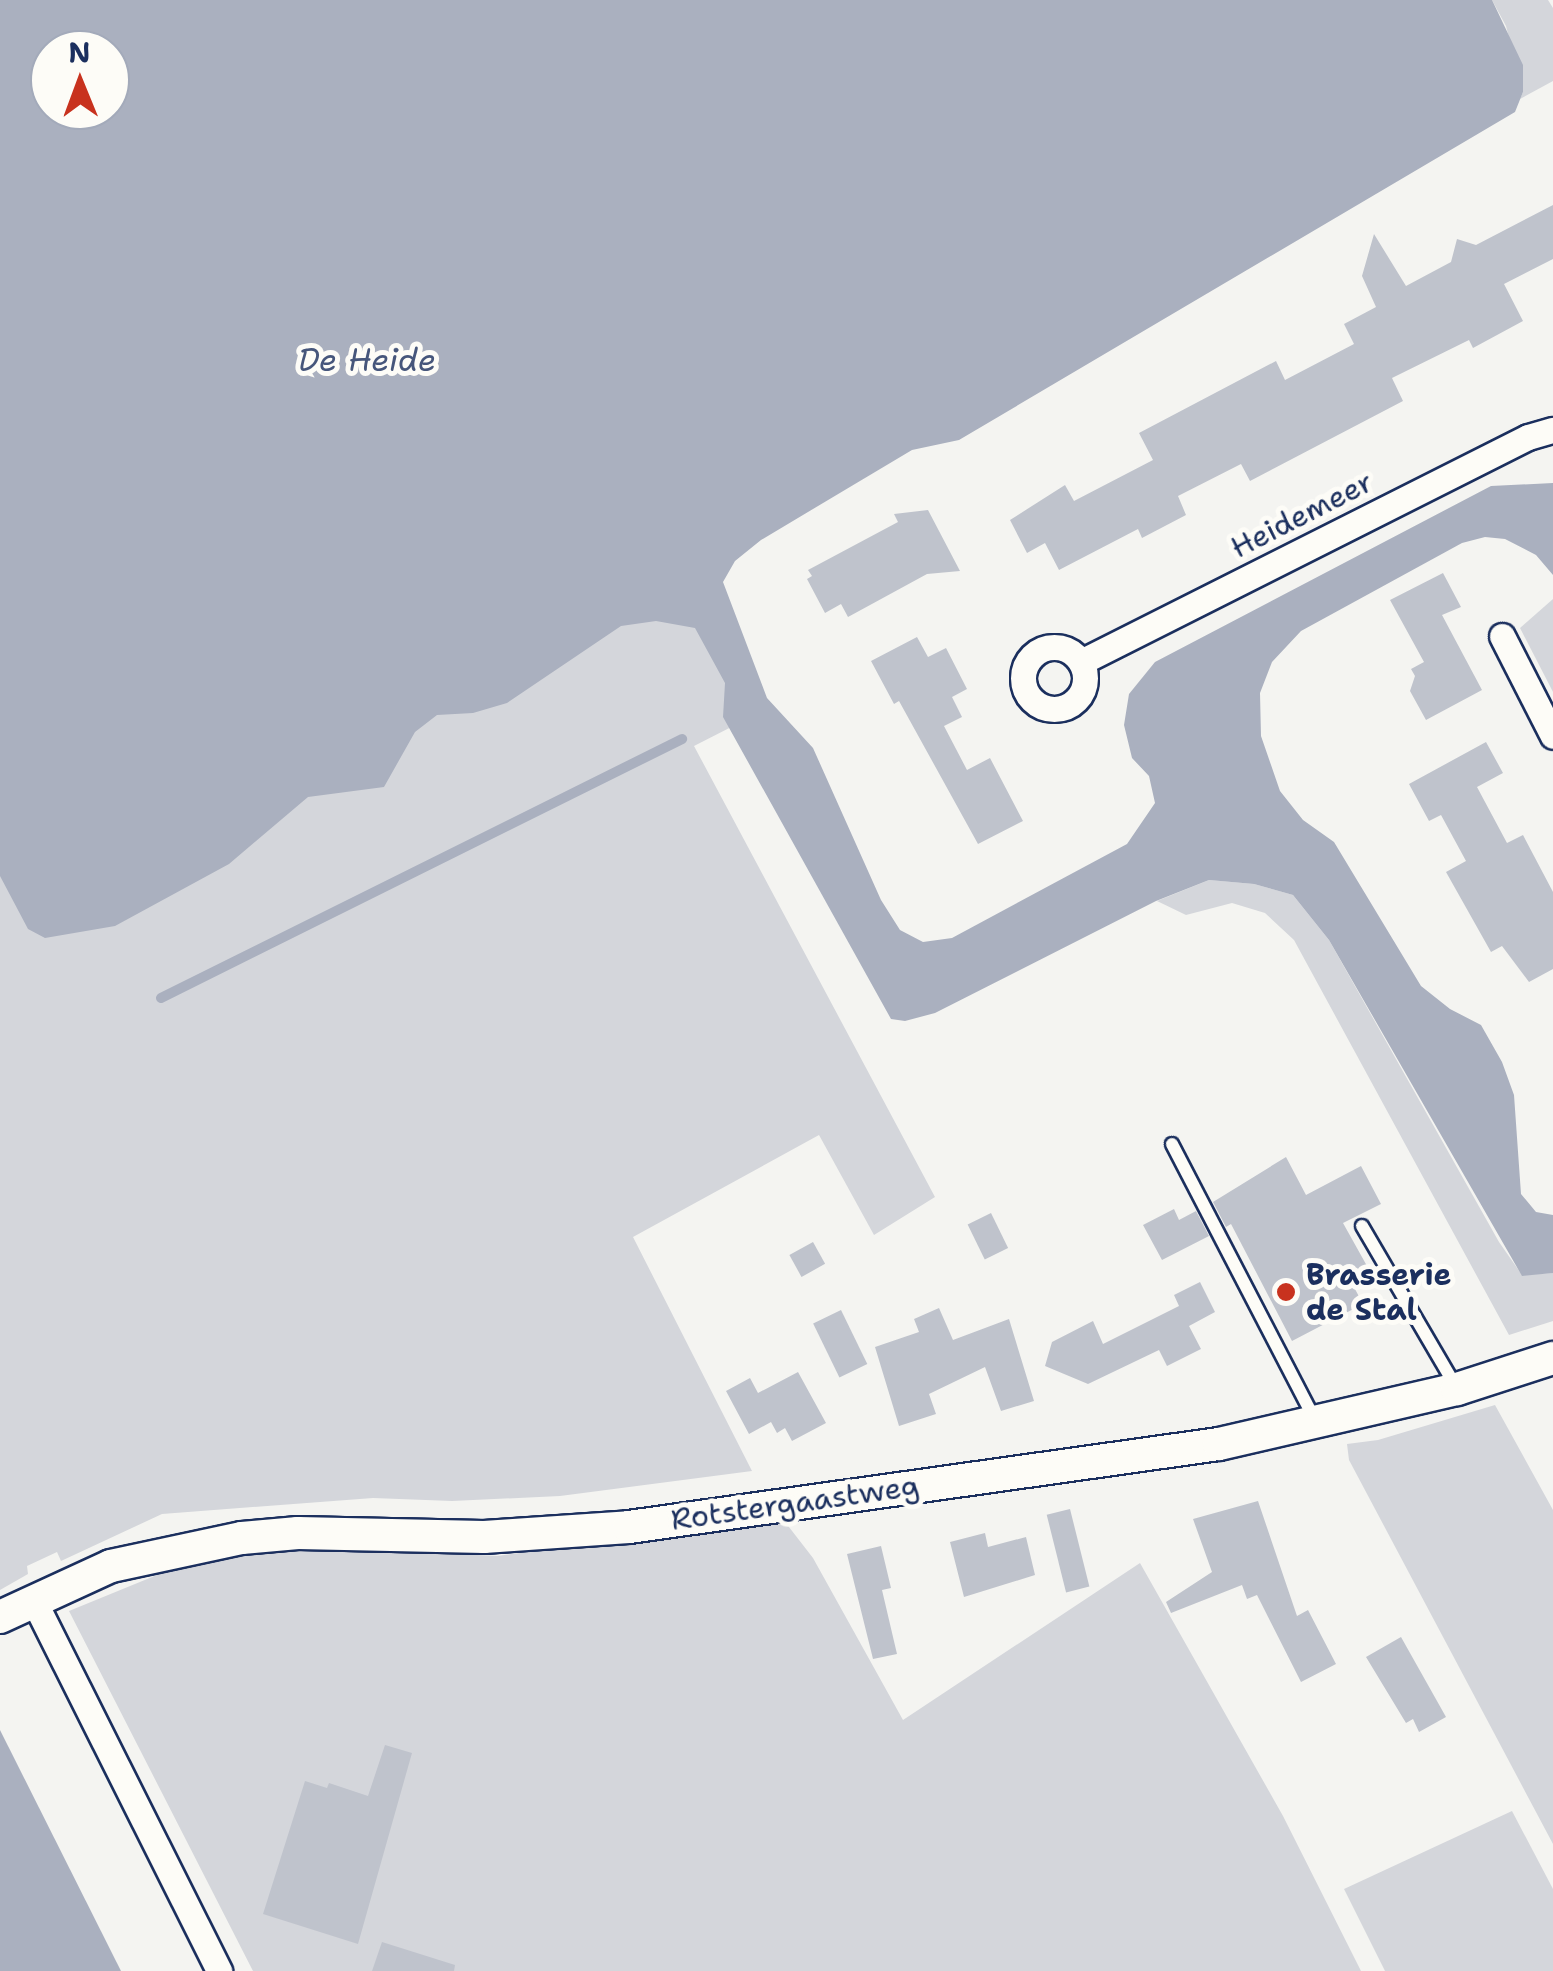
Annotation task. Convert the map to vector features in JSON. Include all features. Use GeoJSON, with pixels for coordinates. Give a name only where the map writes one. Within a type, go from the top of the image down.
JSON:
{"type":"FeatureCollection","features":[{"type":"Feature","properties":{"kind":"street","name":"Heidemeer"},"geometry":{"type":"LineString","coordinates":[[1081,662],[1528,437],[1553,430]]}},
{"type":"Feature","properties":{"kind":"street"},"geometry":{"type":"LineString","coordinates":[[1502,636],[1553,736]]}},
{"type":"Feature","properties":{"kind":"street","name":"Rotstergaastweg"},"geometry":{"type":"LineString","coordinates":[[0,1617],[111,1566],[242,1538],[298,1533],[484,1536],[629,1527],[1219,1444],[1457,1389],[1553,1358]]}},
{"type":"Feature","properties":{"kind":"street"},"geometry":{"type":"LineString","coordinates":[[34,1601],[219,1971]]}},
{"type":"Feature","properties":{"kind":"lane"},"geometry":{"type":"LineString","coordinates":[[1172,1144],[1316,1422]]}},
{"type":"Feature","properties":{"kind":"lane"},"geometry":{"type":"LineString","coordinates":[[1362,1226],[1457,1389]]}},
{"type":"Feature","properties":{"kind":"shaded area","name":"De Heide"},"geometry":{"type":"Polygon","coordinates":[[[0,0],[633,0],[687,569],[745,720],[694,746],[935,1197],[874,1235],[819,1135],[633,1237],[752,1471],[560,1496],[452,1501],[373,1498],[162,1514],[61,1561],[57,1552],[27,1566],[28,1574],[0,1590],[0,0]]]}},
{"type":"Feature","properties":{"kind":"shaded area"},"geometry":{"type":"Polygon","coordinates":[[[1492,0],[1548,0],[1553,8],[1553,81],[1520,99],[1523,92],[1506,26],[1492,0]]]}},
{"type":"Feature","properties":{"kind":"shaded area"},"geometry":{"type":"Polygon","coordinates":[[[1553,599],[1553,692],[1520,628],[1553,599]]]}},
{"type":"Feature","properties":{"kind":"shaded area"},"geometry":{"type":"Polygon","coordinates":[[[1209,880],[1254,884],[1293,895],[1329,940],[1499,1242],[1522,1275],[1553,1273],[1553,1321],[1509,1335],[1294,940],[1265,913],[1232,903],[1186,915],[1157,901],[1209,880]]]}},
{"type":"Feature","properties":{"kind":"shaded area"},"geometry":{"type":"Polygon","coordinates":[[[1495,1405],[1553,1510],[1553,1844],[1349,1460],[1347,1444],[1378,1440],[1495,1405]]]}},
{"type":"Feature","properties":{"kind":"shaded area"},"geometry":{"type":"Polygon","coordinates":[[[782,1518],[813,1558],[903,1720],[1140,1563],[1283,1816],[1361,1971],[253,1971],[69,1611],[179,1566],[228,1556],[341,1548],[497,1556],[782,1518]]]}},
{"type":"Feature","properties":{"kind":"shaded area"},"geometry":{"type":"Polygon","coordinates":[[[1512,1811],[1553,1889],[1553,1971],[1385,1971],[1344,1889],[1512,1811]]]}},
{"type":"Feature","properties":{"kind":"water","name":"De Heide"},"geometry":{"type":"Polygon","coordinates":[[[0,0],[1492,0],[1523,65],[1523,92],[1515,112],[959,440],[912,450],[761,540],[735,561],[723,582],[767,698],[813,748],[881,900],[900,930],[923,942],[952,938],[1127,844],[1155,803],[1149,776],[1132,758],[1124,725],[1129,694],[1155,662],[1491,486],[1553,483],[1553,575],[1536,555],[1505,539],[1485,537],[1462,543],[1301,631],[1272,662],[1260,693],[1261,736],[1280,791],[1303,820],[1334,842],[1421,986],[1450,1009],[1481,1025],[1502,1062],[1514,1095],[1521,1194],[1536,1212],[1553,1215],[1553,1273],[1522,1276],[1329,940],[1293,895],[1254,884],[1209,880],[1156,901],[935,1013],[905,1021],[891,1019],[723,717],[725,683],[695,628],[656,621],[621,626],[507,703],[473,713],[437,715],[415,732],[384,787],[308,797],[229,864],[115,926],[45,938],[28,929],[0,876],[0,0]]]}},
{"type":"Feature","properties":{"kind":"water"},"geometry":{"type":"Polygon","coordinates":[[[0,1730],[121,1971],[0,1971],[0,1730]]]}},
{"type":"Feature","properties":{"kind":"building"},"geometry":{"type":"Polygon","coordinates":[[[1553,205],[1553,259],[1504,284],[1523,321],[1473,348],[1469,340],[1392,378],[1403,401],[1250,481],[1241,464],[1178,496],[1186,515],[1142,538],[1138,529],[1059,570],[1045,543],[1027,553],[1010,520],[1065,485],[1074,501],[1153,460],[1139,433],[1276,361],[1285,380],[1354,344],[1344,324],[1376,307],[1362,276],[1374,234],[1406,286],[1451,262],[1457,239],[1476,245],[1553,205]]]}},
{"type":"Feature","properties":{"kind":"building"},"geometry":{"type":"Polygon","coordinates":[[[928,510],[960,571],[927,574],[848,617],[841,604],[825,613],[807,579],[812,576],[808,570],[898,522],[894,514],[928,510]]]}},
{"type":"Feature","properties":{"kind":"building"},"geometry":{"type":"Polygon","coordinates":[[[1443,573],[1461,607],[1442,615],[1482,690],[1426,720],[1410,691],[1415,676],[1411,669],[1424,662],[1390,600],[1443,573]]]}},
{"type":"Feature","properties":{"kind":"building"},"geometry":{"type":"Polygon","coordinates":[[[917,637],[928,657],[946,648],[967,689],[952,697],[962,717],[944,726],[967,770],[990,758],[1023,821],[978,844],[899,701],[894,704],[871,661],[917,637]]]}},
{"type":"Feature","properties":{"kind":"building"},"geometry":{"type":"Polygon","coordinates":[[[1486,742],[1503,773],[1477,787],[1507,843],[1523,835],[1553,892],[1553,969],[1529,982],[1502,946],[1491,952],[1446,872],[1466,861],[1441,815],[1429,821],[1409,784],[1486,742]]]}},
{"type":"Feature","properties":{"kind":"building"},"geometry":{"type":"Polygon","coordinates":[[[1286,1157],[1306,1195],[1361,1166],[1381,1204],[1343,1223],[1367,1266],[1348,1276],[1363,1304],[1292,1341],[1231,1224],[1226,1227],[1213,1202],[1286,1157]]]}},
{"type":"Feature","properties":{"kind":"building"},"geometry":{"type":"Polygon","coordinates":[[[1174,1209],[1179,1220],[1196,1211],[1209,1236],[1162,1260],[1143,1225],[1174,1209]]]}},
{"type":"Feature","properties":{"kind":"building"},"geometry":{"type":"Polygon","coordinates":[[[991,1213],[1008,1248],[985,1259],[968,1224],[991,1213]]]}},
{"type":"Feature","properties":{"kind":"building"},"geometry":{"type":"Polygon","coordinates":[[[813,1242],[825,1264],[802,1277],[789,1255],[813,1242]]]}},
{"type":"Feature","properties":{"kind":"building"},"geometry":{"type":"Polygon","coordinates":[[[1200,1282],[1215,1312],[1189,1326],[1201,1349],[1167,1366],[1159,1350],[1088,1384],[1045,1366],[1052,1342],[1093,1321],[1103,1344],[1179,1306],[1174,1295],[1200,1282]]]}},
{"type":"Feature","properties":{"kind":"building"},"geometry":{"type":"Polygon","coordinates":[[[939,1308],[953,1340],[1009,1319],[1034,1401],[1001,1411],[985,1367],[929,1394],[936,1414],[899,1426],[875,1347],[919,1332],[914,1319],[939,1308]]]}},
{"type":"Feature","properties":{"kind":"building"},"geometry":{"type":"Polygon","coordinates":[[[841,1310],[867,1364],[839,1378],[813,1324],[841,1310]]]}},
{"type":"Feature","properties":{"kind":"building"},"geometry":{"type":"Polygon","coordinates":[[[798,1372],[826,1423],[792,1441],[785,1428],[777,1433],[771,1422],[749,1434],[726,1391],[750,1378],[758,1393],[798,1372]]]}},
{"type":"Feature","properties":{"kind":"building"},"geometry":{"type":"Polygon","coordinates":[[[1258,1501],[1297,1616],[1308,1610],[1336,1664],[1301,1682],[1257,1595],[1247,1599],[1242,1585],[1171,1613],[1166,1602],[1212,1572],[1193,1519],[1258,1501]]]}},
{"type":"Feature","properties":{"kind":"building"},"geometry":{"type":"Polygon","coordinates":[[[1070,1509],[1089,1587],[1066,1592],[1047,1515],[1070,1509]]]}},
{"type":"Feature","properties":{"kind":"building"},"geometry":{"type":"Polygon","coordinates":[[[985,1533],[988,1547],[1026,1537],[1035,1575],[964,1597],[950,1542],[985,1533]]]}},
{"type":"Feature","properties":{"kind":"building"},"geometry":{"type":"Polygon","coordinates":[[[881,1546],[891,1588],[882,1590],[897,1654],[873,1659],[847,1554],[881,1546]]]}},
{"type":"Feature","properties":{"kind":"building"},"geometry":{"type":"Polygon","coordinates":[[[1401,1637],[1446,1717],[1419,1732],[1413,1719],[1406,1723],[1366,1657],[1401,1637]]]}},
{"type":"Feature","properties":{"kind":"building"},"geometry":{"type":"Polygon","coordinates":[[[385,1745],[412,1753],[358,1944],[263,1914],[305,1781],[327,1788],[329,1783],[368,1796],[385,1745]]]}},
{"type":"Feature","properties":{"kind":"building"},"geometry":{"type":"Polygon","coordinates":[[[382,1942],[455,1965],[454,1971],[372,1971],[382,1942]]]}},
{"type":"Feature","properties":{"kind":"waterway"},"geometry":{"type":"LineString","coordinates":[[161,998],[682,739]]}},
{"type":"Feature","properties":{"kind":"place","name":"Brasserie de Stal"},"geometry":{"type":"Point","coordinates":[1286,1292]}}]}
